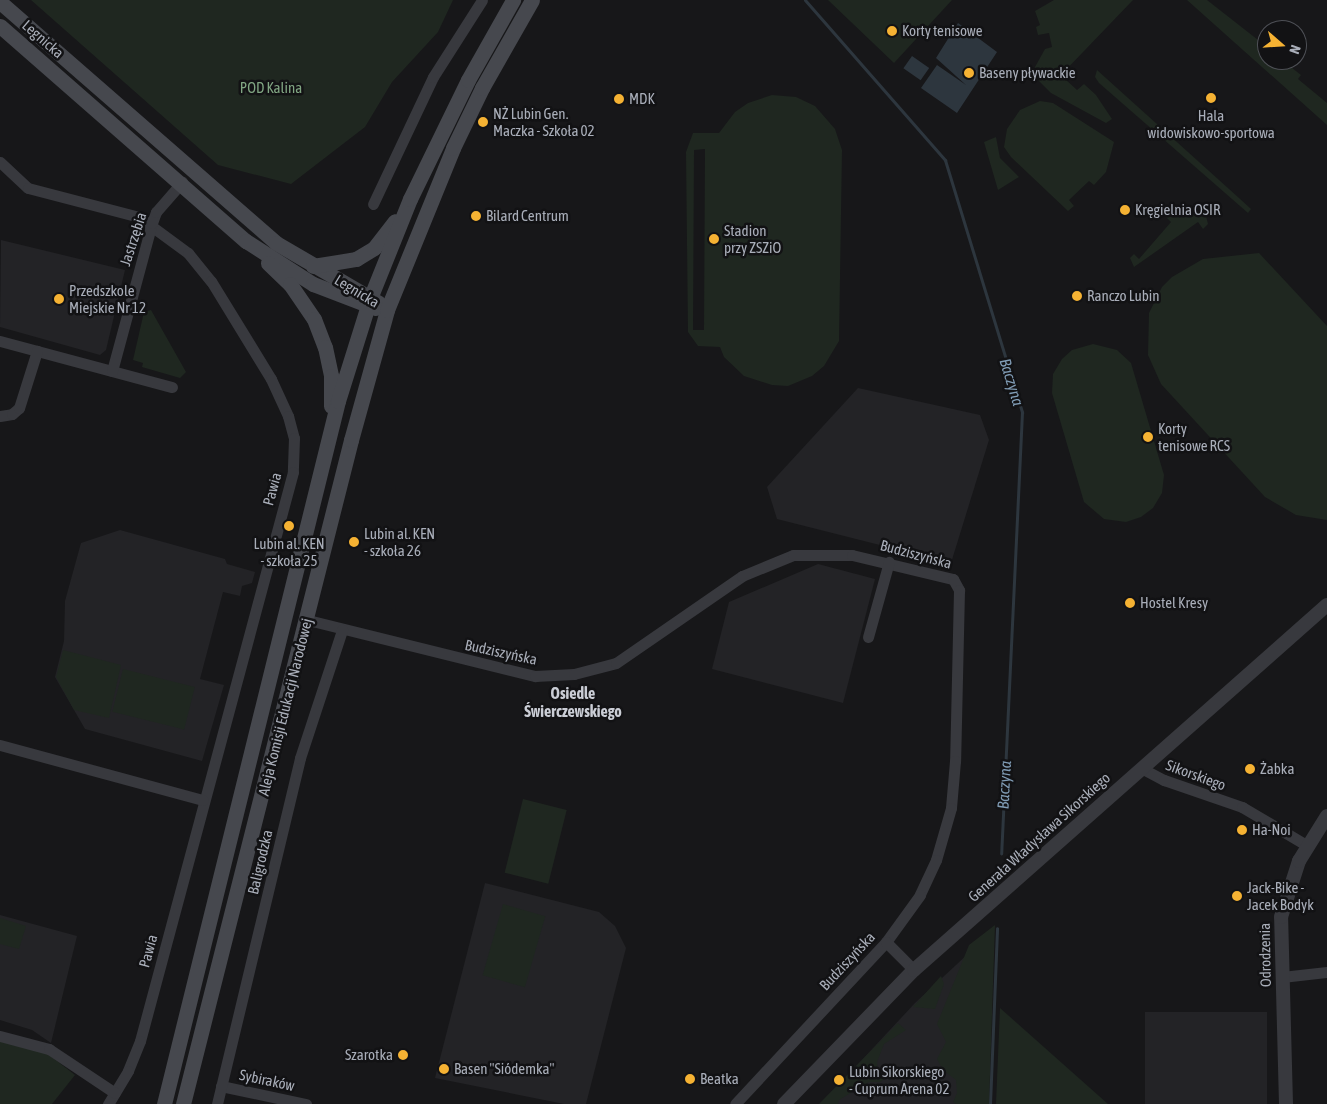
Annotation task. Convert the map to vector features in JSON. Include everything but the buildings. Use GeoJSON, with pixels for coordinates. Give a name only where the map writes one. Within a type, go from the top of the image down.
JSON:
{"type":"FeatureCollection","features":[{"type":"Feature","properties":{"kind":"main road"},"geometry":{"type":"LineString","coordinates":[[329,429],[370,301],[410,199],[464,89],[513,0]]}},
{"type":"Feature","properties":{"kind":"main road","name":"Aleja Komisji Edukacji Narodowej"},"geometry":{"type":"LineString","coordinates":[[183,1104],[308,620],[351,440],[387,310],[453,148],[482,88],[532,0]]}},
{"type":"Feature","properties":{"kind":"main road","name":"Legnicka"},"geometry":{"type":"LineString","coordinates":[[0,2],[276,243],[387,310]]}},
{"type":"Feature","properties":{"kind":"main road","name":"Legnicka"},"geometry":{"type":"LineString","coordinates":[[0,26],[182,182],[246,241],[313,284],[370,301]]}},
{"type":"Feature","properties":{"kind":"main road"},"geometry":{"type":"LineString","coordinates":[[312,266],[348,262],[374,248],[410,199]]}},
{"type":"Feature","properties":{"kind":"main road"},"geometry":{"type":"LineString","coordinates":[[246,241],[290,284],[314,319],[325,347],[330,376],[329,429]]}},
{"type":"Feature","properties":{"kind":"main road","name":"Aleja Komisji Edukacji Narodowej"},"geometry":{"type":"LineString","coordinates":[[164,1104],[261,723],[329,429]]}},
{"type":"Feature","properties":{"kind":"street"},"geometry":{"type":"LineString","coordinates":[[373,204],[433,77],[482,0]]}},
{"type":"Feature","properties":{"kind":"street"},"geometry":{"type":"LineString","coordinates":[[0,162],[28,188],[139,217],[152,223]]}},
{"type":"Feature","properties":{"kind":"street","name":"Jastrzębia"},"geometry":{"type":"LineString","coordinates":[[112,371],[152,223],[182,182]]}},
{"type":"Feature","properties":{"kind":"street","name":"Pawia"},"geometry":{"type":"LineString","coordinates":[[108,1104],[140,1041],[203,800],[293,472],[295,449],[282,401],[241,328],[194,259],[152,223]]}},
{"type":"Feature","properties":{"kind":"street"},"geometry":{"type":"LineString","coordinates":[[0,341],[172,387]]}},
{"type":"Feature","properties":{"kind":"street"},"geometry":{"type":"LineString","coordinates":[[0,416],[12,414],[19,408],[37,351]]}},
{"type":"Feature","properties":{"kind":"street","name":"Budziszyńska"},"geometry":{"type":"LineString","coordinates":[[308,620],[342,630],[535,676],[574,674],[616,663],[734,581],[777,560],[824,553],[889,562],[948,576],[957,584],[959,590],[955,762],[947,827],[920,895],[886,942],[735,1104]]}},
{"type":"Feature","properties":{"kind":"street"},"geometry":{"type":"LineString","coordinates":[[868,636],[889,562]]}},
{"type":"Feature","properties":{"kind":"street","name":"Generała Władysława Sikorskiego"},"geometry":{"type":"LineString","coordinates":[[784,1104],[914,970],[1327,605]]}},
{"type":"Feature","properties":{"kind":"street","name":"Baligrodzka"},"geometry":{"type":"LineString","coordinates":[[217,1104],[300,758],[342,630]]}},
{"type":"Feature","properties":{"kind":"street"},"geometry":{"type":"LineString","coordinates":[[0,745],[47,756],[203,800]]}},
{"type":"Feature","properties":{"kind":"street","name":"Sikorskiego"},"geometry":{"type":"LineString","coordinates":[[1141,768],[1164,780],[1242,807],[1308,846]]}},
{"type":"Feature","properties":{"kind":"street","name":"Odrodzenia"},"geometry":{"type":"LineString","coordinates":[[1286,1104],[1280,934],[1284,900],[1308,846],[1327,816]]}},
{"type":"Feature","properties":{"kind":"street"},"geometry":{"type":"LineString","coordinates":[[886,942],[914,970]]}},
{"type":"Feature","properties":{"kind":"street"},"geometry":{"type":"LineString","coordinates":[[1282,977],[1327,972]]}},
{"type":"Feature","properties":{"kind":"street"},"geometry":{"type":"LineString","coordinates":[[0,1036],[49,1049],[115,1093]]}},
{"type":"Feature","properties":{"kind":"street","name":"Sybiraków"},"geometry":{"type":"LineString","coordinates":[[221,1086],[306,1104]]}},
{"type":"Feature","properties":{"kind":"shaded area","name":"Baseny pływackie"},"geometry":{"type":"Polygon","coordinates":[[[958,23],[997,52],[957,113],[921,88],[937,65],[966,85],[936,58],[958,23]]]}},
{"type":"Feature","properties":{"kind":"shaded area"},"geometry":{"type":"Polygon","coordinates":[[[912,56],[929,68],[921,80],[903,68],[912,56]]]}},
{"type":"Feature","properties":{"kind":"shaded area","name":"Przedszkole Miejskie Nr 12"},"geometry":{"type":"Polygon","coordinates":[[[1,240],[125,270],[106,350],[100,355],[0,327],[1,240]]]}},
{"type":"Feature","properties":{"kind":"shaded area"},"geometry":{"type":"Polygon","coordinates":[[[858,388],[980,415],[989,440],[951,563],[777,519],[767,487],[858,388]]]}},
{"type":"Feature","properties":{"kind":"shaded area"},"geometry":{"type":"Polygon","coordinates":[[[120,530],[225,559],[227,564],[255,572],[252,583],[242,586],[240,596],[223,592],[200,679],[224,685],[202,761],[85,729],[55,677],[64,641],[65,601],[81,543],[120,530]]]}},
{"type":"Feature","properties":{"kind":"shaded area"},"geometry":{"type":"Polygon","coordinates":[[[818,564],[875,579],[843,703],[712,669],[729,602],[818,564]]]}},
{"type":"Feature","properties":{"kind":"shaded area"},"geometry":{"type":"Polygon","coordinates":[[[485,883],[599,912],[615,926],[626,948],[586,1104],[564,1104],[435,1078],[485,883]]]}},
{"type":"Feature","properties":{"kind":"shaded area"},"geometry":{"type":"Polygon","coordinates":[[[0,915],[77,936],[51,1043],[32,1030],[0,1020],[0,915]]]}},
{"type":"Feature","properties":{"kind":"shaded area"},"geometry":{"type":"Polygon","coordinates":[[[983,940],[981,1104],[821,1104],[915,1003],[983,940]]]}},
{"type":"Feature","properties":{"kind":"shaded area"},"geometry":{"type":"Polygon","coordinates":[[[1145,1012],[1267,1012],[1267,1104],[1145,1104],[1145,1012]]]}},
{"type":"Feature","properties":{"kind":"green space","name":"POD Kalina"},"geometry":{"type":"Polygon","coordinates":[[[31,0],[453,0],[438,32],[392,82],[365,127],[291,184],[218,165],[31,0]]]}},
{"type":"Feature","properties":{"kind":"green space","name":"Korty tenisowe"},"geometry":{"type":"Polygon","coordinates":[[[828,0],[952,0],[894,63],[828,0]]]}},
{"type":"Feature","properties":{"kind":"green space"},"geometry":{"type":"Polygon","coordinates":[[[1054,0],[1133,0],[1061,75],[1063,81],[1065,79],[1077,90],[1084,84],[1096,95],[1112,119],[1106,123],[1051,93],[1039,81],[1035,67],[1045,49],[1052,47],[1049,33],[1038,35],[1036,27],[1040,25],[1035,11],[1054,0]]]}},
{"type":"Feature","properties":{"kind":"green space"},"geometry":{"type":"Polygon","coordinates":[[[1187,0],[1207,0],[1257,39],[1257,62],[1187,0]]]}},
{"type":"Feature","properties":{"kind":"green space"},"geometry":{"type":"Polygon","coordinates":[[[1097,70],[1251,209],[1248,213],[1099,83],[1095,77],[1097,70]]]}},
{"type":"Feature","properties":{"kind":"green space"},"geometry":{"type":"Polygon","coordinates":[[[1265,70],[1295,70],[1301,75],[1298,79],[1327,103],[1327,125],[1265,70]]]}},
{"type":"Feature","properties":{"kind":"green space"},"geometry":{"type":"Polygon","coordinates":[[[772,95],[796,97],[815,106],[835,129],[842,150],[839,341],[824,366],[812,376],[788,386],[772,385],[744,376],[724,357],[720,347],[698,346],[688,332],[686,152],[693,133],[719,133],[735,112],[748,103],[772,95]],[[705,149],[694,150],[693,330],[704,330],[705,149]]]}},
{"type":"Feature","properties":{"kind":"green space"},"geometry":{"type":"Polygon","coordinates":[[[1040,101],[1053,103],[1114,142],[1106,172],[1094,185],[1089,181],[1069,200],[1074,206],[1068,211],[1011,157],[1004,147],[1007,129],[1020,110],[1040,101]]]}},
{"type":"Feature","properties":{"kind":"green space"},"geometry":{"type":"Polygon","coordinates":[[[996,137],[1000,158],[1019,177],[998,190],[984,142],[996,137]]]}},
{"type":"Feature","properties":{"kind":"green space"},"geometry":{"type":"Polygon","coordinates":[[[1178,209],[1206,216],[1208,224],[1203,229],[1198,222],[1134,267],[1130,258],[1134,254],[1139,259],[1171,222],[1165,216],[1178,209]]]}},
{"type":"Feature","properties":{"kind":"green space"},"geometry":{"type":"Polygon","coordinates":[[[1259,253],[1327,326],[1327,520],[1296,515],[1265,497],[1161,384],[1148,355],[1149,313],[1162,287],[1172,277],[1203,259],[1259,253]]]}},
{"type":"Feature","properties":{"kind":"green space"},"geometry":{"type":"Polygon","coordinates":[[[151,310],[186,372],[180,378],[142,367],[143,363],[133,360],[144,312],[151,310]]]}},
{"type":"Feature","properties":{"kind":"green space"},"geometry":{"type":"Polygon","coordinates":[[[1093,344],[1117,350],[1131,363],[1164,475],[1162,493],[1153,508],[1141,517],[1126,522],[1104,519],[1084,502],[1052,393],[1053,374],[1062,359],[1072,350],[1093,344]]]}},
{"type":"Feature","properties":{"kind":"green space"},"geometry":{"type":"Polygon","coordinates":[[[63,650],[121,665],[109,718],[74,710],[56,677],[63,650]]]}},
{"type":"Feature","properties":{"kind":"green space"},"geometry":{"type":"Polygon","coordinates":[[[123,669],[195,687],[184,730],[112,712],[123,669]]]}},
{"type":"Feature","properties":{"kind":"green space"},"geometry":{"type":"Polygon","coordinates":[[[523,799],[567,810],[548,884],[505,873],[523,799]]]}},
{"type":"Feature","properties":{"kind":"green space"},"geometry":{"type":"Polygon","coordinates":[[[503,904],[545,916],[525,987],[483,975],[503,904]]]}},
{"type":"Feature","properties":{"kind":"green space"},"geometry":{"type":"Polygon","coordinates":[[[0,918],[26,926],[19,949],[0,944],[0,918]]]}},
{"type":"Feature","properties":{"kind":"green space"},"geometry":{"type":"Polygon","coordinates":[[[995,925],[989,1104],[956,1104],[953,1102],[957,1093],[956,1080],[943,1070],[937,1059],[946,1042],[937,1024],[969,945],[995,925]]]}},
{"type":"Feature","properties":{"kind":"green space"},"geometry":{"type":"Polygon","coordinates":[[[941,976],[944,984],[935,1009],[913,1007],[941,976]]]}},
{"type":"Feature","properties":{"kind":"green space"},"geometry":{"type":"Polygon","coordinates":[[[1000,1008],[1108,1104],[996,1104],[1000,1008]]]}},
{"type":"Feature","properties":{"kind":"green space"},"geometry":{"type":"Polygon","coordinates":[[[898,1023],[906,1030],[884,1044],[877,1062],[878,1076],[887,1077],[880,1082],[869,1082],[839,1100],[838,1104],[819,1104],[898,1023]]]}},
{"type":"Feature","properties":{"kind":"green space"},"geometry":{"type":"Polygon","coordinates":[[[0,1041],[48,1054],[75,1075],[52,1104],[0,1104],[0,1041]]]}},
{"type":"Feature","properties":{"kind":"waterway","name":"Baczyna"},"geometry":{"type":"LineString","coordinates":[[805,0],[945,160],[1022,412],[1001,854]]}},
{"type":"Feature","properties":{"kind":"waterway","name":"Baczyna"},"geometry":{"type":"LineString","coordinates":[[990,1104],[997,928]]}},
{"type":"Feature","properties":{"kind":"place","name":"Korty tenisowe"},"geometry":{"type":"Point","coordinates":[892,31]}},
{"type":"Feature","properties":{"kind":"place","name":"Baseny pływackie"},"geometry":{"type":"Point","coordinates":[969,73]}},
{"type":"Feature","properties":{"kind":"place","name":"Hala widowiskowo-sportowa"},"geometry":{"type":"Point","coordinates":[1211,98]}},
{"type":"Feature","properties":{"kind":"place","name":"MDK"},"geometry":{"type":"Point","coordinates":[619,99]}},
{"type":"Feature","properties":{"kind":"place","name":"NŻ Lubin Gen. Maczka - Szkoła 02"},"geometry":{"type":"Point","coordinates":[483,122]}},
{"type":"Feature","properties":{"kind":"place","name":"Kręgielnia OSIR"},"geometry":{"type":"Point","coordinates":[1125,210]}},
{"type":"Feature","properties":{"kind":"place","name":"Bilard Centrum"},"geometry":{"type":"Point","coordinates":[476,216]}},
{"type":"Feature","properties":{"kind":"place","name":"Stadion przy ZSZiO"},"geometry":{"type":"Point","coordinates":[714,239]}},
{"type":"Feature","properties":{"kind":"place","name":"Ranczo Lubin"},"geometry":{"type":"Point","coordinates":[1077,296]}},
{"type":"Feature","properties":{"kind":"place","name":"Przedszkole Miejskie Nr 12"},"geometry":{"type":"Point","coordinates":[59,299]}},
{"type":"Feature","properties":{"kind":"place","name":"Korty tenisowe RCS"},"geometry":{"type":"Point","coordinates":[1148,437]}},
{"type":"Feature","properties":{"kind":"place","name":"Lubin al. KEN - szkoła 25"},"geometry":{"type":"Point","coordinates":[289,526]}},
{"type":"Feature","properties":{"kind":"place","name":"Lubin al. KEN - szkoła 26"},"geometry":{"type":"Point","coordinates":[354,542]}},
{"type":"Feature","properties":{"kind":"place","name":"Hostel Kresy"},"geometry":{"type":"Point","coordinates":[1130,603]}},
{"type":"Feature","properties":{"kind":"place","name":"Żabka"},"geometry":{"type":"Point","coordinates":[1250,769]}},
{"type":"Feature","properties":{"kind":"place","name":"Ha-Noi"},"geometry":{"type":"Point","coordinates":[1242,830]}},
{"type":"Feature","properties":{"kind":"place","name":"Jack-Bike - Jacek Bodyk"},"geometry":{"type":"Point","coordinates":[1237,896]}},
{"type":"Feature","properties":{"kind":"place","name":"Szarotka"},"geometry":{"type":"Point","coordinates":[403,1055]}},
{"type":"Feature","properties":{"kind":"place","name":"Basen \"Siódemka\""},"geometry":{"type":"Point","coordinates":[444,1069]}},
{"type":"Feature","properties":{"kind":"place","name":"Beatka"},"geometry":{"type":"Point","coordinates":[690,1079]}},
{"type":"Feature","properties":{"kind":"place","name":"Lubin Sikorskiego - Cuprum Arena 02"},"geometry":{"type":"Point","coordinates":[839,1080]}},
{"type":"Feature","properties":{"kind":"district","name":"Osiedle Świerczewskiego"},"geometry":{"type":"Point","coordinates":[573,702]}}]}
